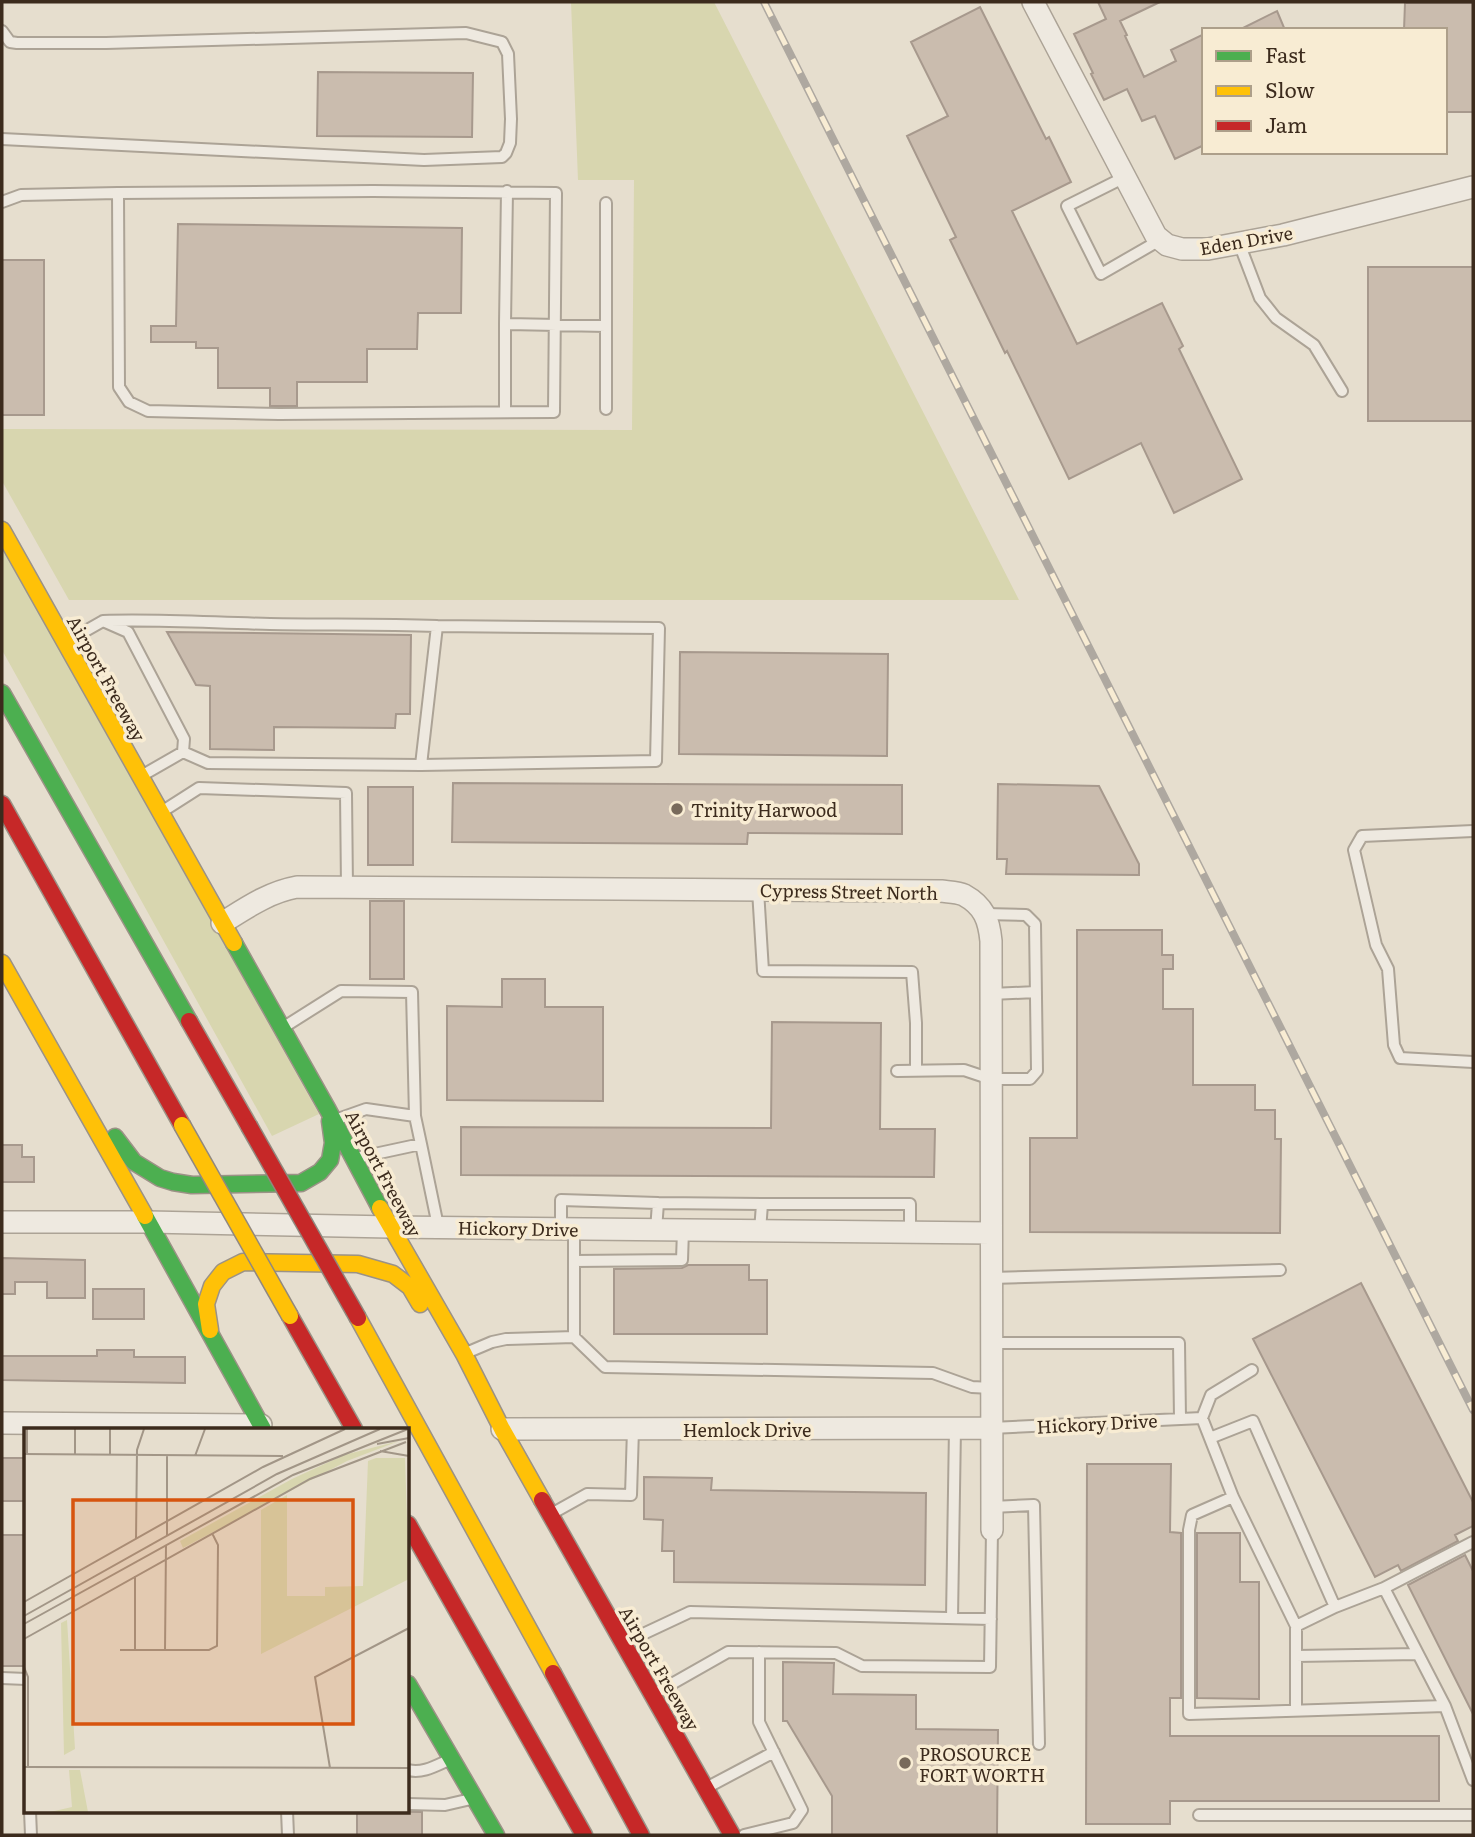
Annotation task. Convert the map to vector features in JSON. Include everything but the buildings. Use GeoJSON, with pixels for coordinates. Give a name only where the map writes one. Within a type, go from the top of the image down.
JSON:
{"type":"FeatureCollection","features":[{"type":"Feature","properties":{"kind":"main road","name":"Airport Freeway"},"geometry":{"type":"LineString","coordinates":[[2,530],[354,1158],[390,1227],[464,1354],[550,1515],[732,1835]]}},
{"type":"Feature","properties":{"kind":"main road"},"geometry":{"type":"LineString","coordinates":[[2,693],[358,1318],[641,1835]]}},
{"type":"Feature","properties":{"kind":"main road"},"geometry":{"type":"LineString","coordinates":[[2,804],[353,1428]]}},
{"type":"Feature","properties":{"kind":"main road"},"geometry":{"type":"LineString","coordinates":[[4,972],[149,1222],[262,1427]]}},
{"type":"Feature","properties":{"kind":"main road"},"geometry":{"type":"LineString","coordinates":[[44,1038],[134,1163],[173,1182],[192,1185],[301,1183],[324,1170],[330,1159],[334,1143],[330,1115]]}},
{"type":"Feature","properties":{"kind":"main road"},"geometry":{"type":"LineString","coordinates":[[211,1336],[206,1304],[212,1286],[223,1272],[243,1262],[358,1265],[393,1274],[410,1287],[444,1346],[464,1354]]}},
{"type":"Feature","properties":{"kind":"main road"},"geometry":{"type":"LineString","coordinates":[[410,1528],[584,1835]]}},
{"type":"Feature","properties":{"kind":"main road"},"geometry":{"type":"LineString","coordinates":[[410,1687],[496,1835]]}},
{"type":"Feature","properties":{"kind":"street"},"geometry":{"type":"LineString","coordinates":[[1033,2],[1160,240]]}},
{"type":"Feature","properties":{"kind":"street","name":"Eden Drive"},"geometry":{"type":"LineString","coordinates":[[1160,240],[1182,249],[1208,249],[1283,235],[1473,187]]}},
{"type":"Feature","properties":{"kind":"street","name":"Cypress Street North"},"geometry":{"type":"LineString","coordinates":[[222,923],[260,900],[281,890],[297,887],[941,891],[962,894],[985,914]]}},
{"type":"Feature","properties":{"kind":"street"},"geometry":{"type":"LineString","coordinates":[[985,914],[990,925],[991,941],[992,1531]]}},
{"type":"Feature","properties":{"kind":"street","name":"Hickory Drive"},"geometry":{"type":"LineString","coordinates":[[2,1222],[991,1233]]}},
{"type":"Feature","properties":{"kind":"street"},"geometry":{"type":"LineString","coordinates":[[2,1423],[262,1427]]}},
{"type":"Feature","properties":{"kind":"street","name":"Hemlock Drive"},"geometry":{"type":"LineString","coordinates":[[502,1429],[991,1428]]}},
{"type":"Feature","properties":{"kind":"lane"},"geometry":{"type":"LineString","coordinates":[[2,31],[10,42],[17,43],[466,33],[502,42],[508,54],[511,119],[510,143],[502,157],[424,160],[2,139]]}},
{"type":"Feature","properties":{"kind":"lane"},"geometry":{"type":"LineString","coordinates":[[1125,177],[1067,206],[1101,274],[1160,240]]}},
{"type":"Feature","properties":{"kind":"lane"},"geometry":{"type":"LineString","coordinates":[[505,411],[507,191]]}},
{"type":"Feature","properties":{"kind":"lane"},"geometry":{"type":"LineString","coordinates":[[2,202],[21,195],[118,193],[556,193],[554,412],[279,414],[148,411],[129,402],[119,387],[118,193]]}},
{"type":"Feature","properties":{"kind":"lane"},"geometry":{"type":"LineString","coordinates":[[606,203],[606,409]]}},
{"type":"Feature","properties":{"kind":"lane"},"geometry":{"type":"LineString","coordinates":[[1239,243],[1260,299],[1276,318],[1314,345],[1342,391]]}},
{"type":"Feature","properties":{"kind":"lane"},"geometry":{"type":"LineString","coordinates":[[505,324],[606,326]]}},
{"type":"Feature","properties":{"kind":"lane"},"geometry":{"type":"LineString","coordinates":[[65,643],[103,621],[134,620],[659,628],[656,761],[421,765],[208,763],[183,752]]}},
{"type":"Feature","properties":{"kind":"lane"},"geometry":{"type":"LineString","coordinates":[[103,621],[128,632],[184,739],[183,752]]}},
{"type":"Feature","properties":{"kind":"lane"},"geometry":{"type":"LineString","coordinates":[[421,765],[437,626]]}},
{"type":"Feature","properties":{"kind":"lane"},"geometry":{"type":"LineString","coordinates":[[140,776],[183,752]]}},
{"type":"Feature","properties":{"kind":"lane"},"geometry":{"type":"LineString","coordinates":[[160,813],[200,788],[346,793],[347,888]]}},
{"type":"Feature","properties":{"kind":"lane"},"geometry":{"type":"LineString","coordinates":[[1473,831],[1362,836],[1354,850],[1376,945],[1388,969],[1394,1045],[1400,1058],[1473,1062]]}},
{"type":"Feature","properties":{"kind":"lane"},"geometry":{"type":"LineString","coordinates":[[758,890],[764,971],[912,972],[916,1071]]}},
{"type":"Feature","properties":{"kind":"lane"},"geometry":{"type":"LineString","coordinates":[[897,1071],[964,1070],[991,1079],[1030,1079],[1037,1071],[1035,924],[1026,915],[985,914]]}},
{"type":"Feature","properties":{"kind":"lane"},"geometry":{"type":"LineString","coordinates":[[282,1029],[341,991],[411,992],[415,1116],[438,1226]]}},
{"type":"Feature","properties":{"kind":"lane"},"geometry":{"type":"LineString","coordinates":[[991,994],[1036,992]]}},
{"type":"Feature","properties":{"kind":"lane"},"geometry":{"type":"LineString","coordinates":[[330,1115],[366,1109],[415,1116]]}},
{"type":"Feature","properties":{"kind":"lane"},"geometry":{"type":"LineString","coordinates":[[354,1158],[421,1144]]}},
{"type":"Feature","properties":{"kind":"lane"},"geometry":{"type":"LineString","coordinates":[[574,1337],[574,1261],[561,1200],[762,1205],[910,1204],[909,1232]]}},
{"type":"Feature","properties":{"kind":"lane"},"geometry":{"type":"LineString","coordinates":[[656,1230],[658,1203]]}},
{"type":"Feature","properties":{"kind":"lane"},"geometry":{"type":"LineString","coordinates":[[760,1231],[762,1205]]}},
{"type":"Feature","properties":{"kind":"lane"},"geometry":{"type":"LineString","coordinates":[[574,1261],[682,1261],[682,1230]]}},
{"type":"Feature","properties":{"kind":"lane"},"geometry":{"type":"LineString","coordinates":[[991,1278],[1280,1270]]}},
{"type":"Feature","properties":{"kind":"lane"},"geometry":{"type":"LineString","coordinates":[[464,1354],[506,1339],[574,1337],[605,1367],[933,1373],[972,1387],[991,1388]]}},
{"type":"Feature","properties":{"kind":"lane"},"geometry":{"type":"LineString","coordinates":[[991,1343],[1179,1343],[1180,1419]]}},
{"type":"Feature","properties":{"kind":"lane"},"geometry":{"type":"LineString","coordinates":[[1252,1370],[1211,1395],[1202,1419],[1233,1497],[1296,1626],[1296,1711]]}},
{"type":"Feature","properties":{"kind":"lane","name":"Hickory Drive"},"geometry":{"type":"LineString","coordinates":[[991,1428],[1202,1419]]}},
{"type":"Feature","properties":{"kind":"lane"},"geometry":{"type":"LineString","coordinates":[[1210,1438],[1253,1421],[1335,1607]]}},
{"type":"Feature","properties":{"kind":"lane"},"geometry":{"type":"LineString","coordinates":[[952,1618],[955,1428]]}},
{"type":"Feature","properties":{"kind":"lane"},"geometry":{"type":"LineString","coordinates":[[550,1515],[587,1494],[631,1495],[633,1429]]}},
{"type":"Feature","properties":{"kind":"lane"},"geometry":{"type":"LineString","coordinates":[[1233,1497],[1192,1515],[1189,1530],[1189,1714],[1445,1706]]}},
{"type":"Feature","properties":{"kind":"lane"},"geometry":{"type":"LineString","coordinates":[[992,1507],[1034,1505],[1038,1744]]}},
{"type":"Feature","properties":{"kind":"lane"},"geometry":{"type":"LineString","coordinates":[[653,1695],[727,1652],[836,1653],[862,1666],[990,1667],[992,1531]]}},
{"type":"Feature","properties":{"kind":"lane"},"geometry":{"type":"LineString","coordinates":[[1296,1626],[1384,1588],[1473,1542]]}},
{"type":"Feature","properties":{"kind":"lane"},"geometry":{"type":"LineString","coordinates":[[1384,1588],[1445,1706],[1473,1780]]}},
{"type":"Feature","properties":{"kind":"lane"},"geometry":{"type":"LineString","coordinates":[[623,1643],[690,1612],[991,1619]]}},
{"type":"Feature","properties":{"kind":"lane"},"geometry":{"type":"LineString","coordinates":[[744,1835],[793,1823],[802,1810],[759,1722],[759,1652]]}},
{"type":"Feature","properties":{"kind":"lane"},"geometry":{"type":"LineString","coordinates":[[1296,1657],[1418,1654]]}},
{"type":"Feature","properties":{"kind":"lane"},"geometry":{"type":"LineString","coordinates":[[2,1678],[24,1679]]}},
{"type":"Feature","properties":{"kind":"lane"},"geometry":{"type":"LineString","coordinates":[[706,1788],[774,1752]]}},
{"type":"Feature","properties":{"kind":"lane"},"geometry":{"type":"LineString","coordinates":[[410,1771],[423,1771],[451,1759]]}},
{"type":"Feature","properties":{"kind":"lane"},"geometry":{"type":"LineString","coordinates":[[410,1804],[445,1805],[474,1798]]}},
{"type":"Feature","properties":{"kind":"lane"},"geometry":{"type":"LineString","coordinates":[[30,1812],[31,1835]]}},
{"type":"Feature","properties":{"kind":"lane"},"geometry":{"type":"LineString","coordinates":[[287,1812],[288,1835]]}},
{"type":"Feature","properties":{"kind":"lane"},"geometry":{"type":"LineString","coordinates":[[1199,1815],[1473,1815]]}},
{"type":"Feature","properties":{"kind":"shaded area"},"geometry":{"type":"Polygon","coordinates":[[[571,2],[714,2],[1019,600],[69,600],[2,481],[2,429],[632,430],[634,180],[578,180],[571,2]]]}},
{"type":"Feature","properties":{"kind":"shaded area"},"geometry":{"type":"Polygon","coordinates":[[[2,548],[319,1114],[272,1136],[2,650],[2,548]]]}},
{"type":"Feature","properties":{"kind":"railway"},"geometry":{"type":"LineString","coordinates":[[764,2],[1473,1410]]}},
{"type":"Feature","properties":{"kind":"traffic: fast"},"geometry":{"type":"LineString","coordinates":[[2,693],[189,1021]]}},
{"type":"Feature","properties":{"kind":"traffic: fast"},"geometry":{"type":"LineString","coordinates":[[234,943],[380,1208]]}},
{"type":"Feature","properties":{"kind":"traffic: fast"},"geometry":{"type":"LineString","coordinates":[[115,1137],[134,1162],[160,1178],[173,1182],[192,1185],[301,1183],[320,1172],[330,1160],[333,1143],[330,1121]]}},
{"type":"Feature","properties":{"kind":"traffic: fast"},"geometry":{"type":"LineString","coordinates":[[145,1216],[262,1428]]}},
{"type":"Feature","properties":{"kind":"traffic: fast"},"geometry":{"type":"LineString","coordinates":[[410,1687],[496,1835]]}},
{"type":"Feature","properties":{"kind":"traffic: slow"},"geometry":{"type":"LineString","coordinates":[[2,530],[234,943]]}},
{"type":"Feature","properties":{"kind":"traffic: slow"},"geometry":{"type":"LineString","coordinates":[[2,963],[145,1216]]}},
{"type":"Feature","properties":{"kind":"traffic: slow"},"geometry":{"type":"LineString","coordinates":[[182,1125],[290,1316]]}},
{"type":"Feature","properties":{"kind":"traffic: slow"},"geometry":{"type":"LineString","coordinates":[[380,1208],[464,1354],[542,1500]]}},
{"type":"Feature","properties":{"kind":"traffic: slow"},"geometry":{"type":"LineString","coordinates":[[210,1330],[206,1304],[212,1286],[223,1272],[243,1262],[358,1264],[393,1274],[410,1287],[420,1304]]}},
{"type":"Feature","properties":{"kind":"traffic: slow"},"geometry":{"type":"LineString","coordinates":[[358,1318],[553,1673]]}},
{"type":"Feature","properties":{"kind":"traffic: jam"},"geometry":{"type":"LineString","coordinates":[[2,804],[182,1125]]}},
{"type":"Feature","properties":{"kind":"traffic: jam"},"geometry":{"type":"LineString","coordinates":[[189,1021],[249,1126]]}},
{"type":"Feature","properties":{"kind":"traffic: jam"},"geometry":{"type":"LineString","coordinates":[[249,1126],[358,1318]]}},
{"type":"Feature","properties":{"kind":"traffic: jam"},"geometry":{"type":"LineString","coordinates":[[290,1316],[353,1428]]}},
{"type":"Feature","properties":{"kind":"traffic: jam"},"geometry":{"type":"LineString","coordinates":[[542,1500],[732,1835]]}},
{"type":"Feature","properties":{"kind":"traffic: jam"},"geometry":{"type":"LineString","coordinates":[[410,1528],[584,1835]]}},
{"type":"Feature","properties":{"kind":"traffic: jam"},"geometry":{"type":"LineString","coordinates":[[553,1673],[641,1835]]}},
{"type":"Feature","properties":{"kind":"place","name":"Trinity Harwood"},"geometry":{"type":"Point","coordinates":[677,809]}},
{"type":"Feature","properties":{"kind":"place","name":"PROSOURCE FORT WORTH"},"geometry":{"type":"Point","coordinates":[905,1763]}}]}
